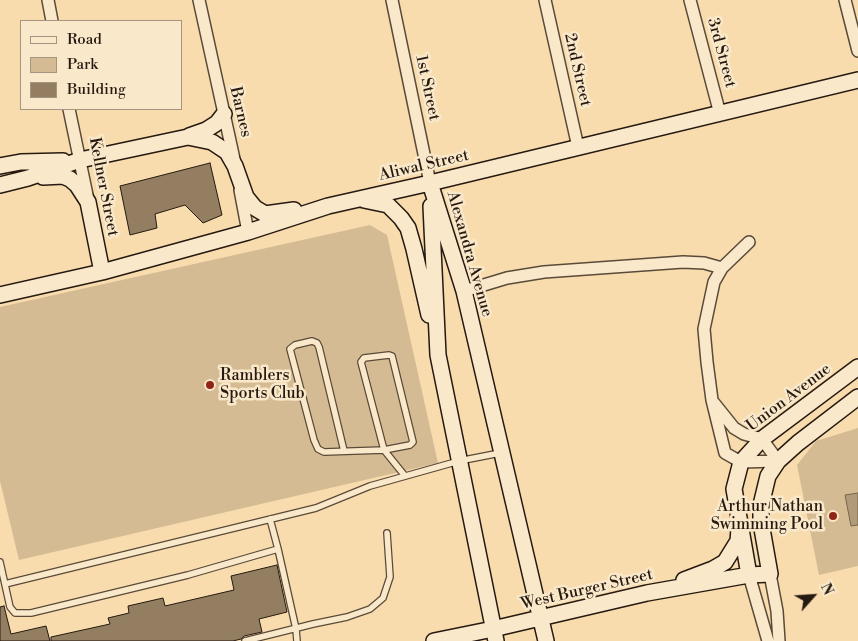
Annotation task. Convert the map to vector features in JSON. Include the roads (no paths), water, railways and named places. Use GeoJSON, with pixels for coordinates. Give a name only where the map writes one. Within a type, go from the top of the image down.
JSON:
{"type":"FeatureCollection","features":[{"type":"Feature","properties":{"kind":"main road","name":"Aliwal Street"},"geometry":{"type":"LineString","coordinates":[[0,295],[102,272],[248,232],[328,206],[858,80]]}},
{"type":"Feature","properties":{"kind":"main road"},"geometry":{"type":"LineString","coordinates":[[0,184],[28,178],[80,160],[188,137],[206,130],[217,123],[224,114]]}},
{"type":"Feature","properties":{"kind":"main road"},"geometry":{"type":"LineString","coordinates":[[188,137],[212,142],[227,152],[235,166],[246,197],[255,208],[265,214],[328,206]]}},
{"type":"Feature","properties":{"kind":"main road"},"geometry":{"type":"LineString","coordinates":[[0,166],[20,162],[80,160]]}},
{"type":"Feature","properties":{"kind":"main road"},"geometry":{"type":"LineString","coordinates":[[28,178],[63,176],[77,185],[88,202]]}},
{"type":"Feature","properties":{"kind":"main road","name":"Alexandra Avenue"},"geometry":{"type":"LineString","coordinates":[[430,183],[464,291],[546,641]]}},
{"type":"Feature","properties":{"kind":"main road","name":"Alexandra Avenue"},"geometry":{"type":"LineString","coordinates":[[430,183],[438,355],[494,635]]}},
{"type":"Feature","properties":{"kind":"main road"},"geometry":{"type":"LineString","coordinates":[[358,199],[388,205],[402,218],[408,228],[438,355]]}},
{"type":"Feature","properties":{"kind":"main road","name":"Kellner Street"},"geometry":{"type":"LineString","coordinates":[[88,202],[102,272]]}},
{"type":"Feature","properties":{"kind":"main road","name":"Union Avenue"},"geometry":{"type":"LineString","coordinates":[[750,575],[734,489],[742,462],[762,439],[858,367]]}},
{"type":"Feature","properties":{"kind":"main road"},"geometry":{"type":"LineString","coordinates":[[770,574],[761,522],[761,504],[768,476],[778,461],[858,397]]}},
{"type":"Feature","properties":{"kind":"main road"},"geometry":{"type":"LineString","coordinates":[[647,593],[713,569],[725,562],[738,540],[740,519]]}},
{"type":"Feature","properties":{"kind":"main road","name":"West Burger Street"},"geometry":{"type":"LineString","coordinates":[[434,641],[494,635],[540,619],[647,593],[750,575],[770,574]]}},
{"type":"Feature","properties":{"kind":"street"},"geometry":{"type":"LineString","coordinates":[[48,0],[52,20]]}},
{"type":"Feature","properties":{"kind":"street","name":"Barnes"},"geometry":{"type":"LineString","coordinates":[[199,0],[248,232]]}},
{"type":"Feature","properties":{"kind":"street","name":"1st Street"},"geometry":{"type":"LineString","coordinates":[[392,0],[430,183]]}},
{"type":"Feature","properties":{"kind":"street","name":"2nd Street"},"geometry":{"type":"LineString","coordinates":[[545,0],[578,147]]}},
{"type":"Feature","properties":{"kind":"street","name":"3rd Street"},"geometry":{"type":"LineString","coordinates":[[690,0],[720,114]]}},
{"type":"Feature","properties":{"kind":"street"},"geometry":{"type":"LineString","coordinates":[[845,0],[858,52]]}},
{"type":"Feature","properties":{"kind":"street","name":"Kellner Street"},"geometry":{"type":"LineString","coordinates":[[70,110],[88,202]]}},
{"type":"Feature","properties":{"kind":"street"},"geometry":{"type":"LineString","coordinates":[[749,242],[722,268],[714,282],[704,329],[712,400],[725,453],[742,462],[778,461]]}},
{"type":"Feature","properties":{"kind":"street"},"geometry":{"type":"LineString","coordinates":[[464,291],[507,278],[544,272],[683,262],[722,268]]}},
{"type":"Feature","properties":{"kind":"street"},"geometry":{"type":"LineString","coordinates":[[712,400],[734,428],[744,434],[762,439],[778,461]]}},
{"type":"Feature","properties":{"kind":"street"},"geometry":{"type":"LineString","coordinates":[[770,574],[777,611],[779,641]]}},
{"type":"Feature","properties":{"kind":"street"},"geometry":{"type":"LineString","coordinates":[[750,575],[768,641]]}},
{"type":"Feature","properties":{"kind":"lane"},"geometry":{"type":"LineString","coordinates":[[344,451],[319,347],[317,343],[312,341],[295,345],[290,349],[318,449],[324,452],[384,450],[410,445],[414,439],[393,358],[389,355],[364,358],[361,362],[384,450],[405,476]]}},
{"type":"Feature","properties":{"kind":"lane"},"geometry":{"type":"LineString","coordinates":[[5,584],[316,508],[370,486],[459,461],[502,452]]}},
{"type":"Feature","properties":{"kind":"lane"},"geometry":{"type":"LineString","coordinates":[[270,519],[296,628],[296,641]]}},
{"type":"Feature","properties":{"kind":"lane"},"geometry":{"type":"LineString","coordinates":[[245,641],[370,610],[383,598],[390,577],[387,533]]}},
{"type":"Feature","properties":{"kind":"lane"},"geometry":{"type":"LineString","coordinates":[[0,562],[10,607],[15,613],[31,612],[188,575],[278,549]]}},
{"type":"Feature","properties":{"kind":"place","name":"Ramblers Sports Club"},"geometry":{"type":"Point","coordinates":[210,385]}},
{"type":"Feature","properties":{"kind":"place","name":"Arthur Nathan Swimming Pool"},"geometry":{"type":"Point","coordinates":[833,516]}}]}
